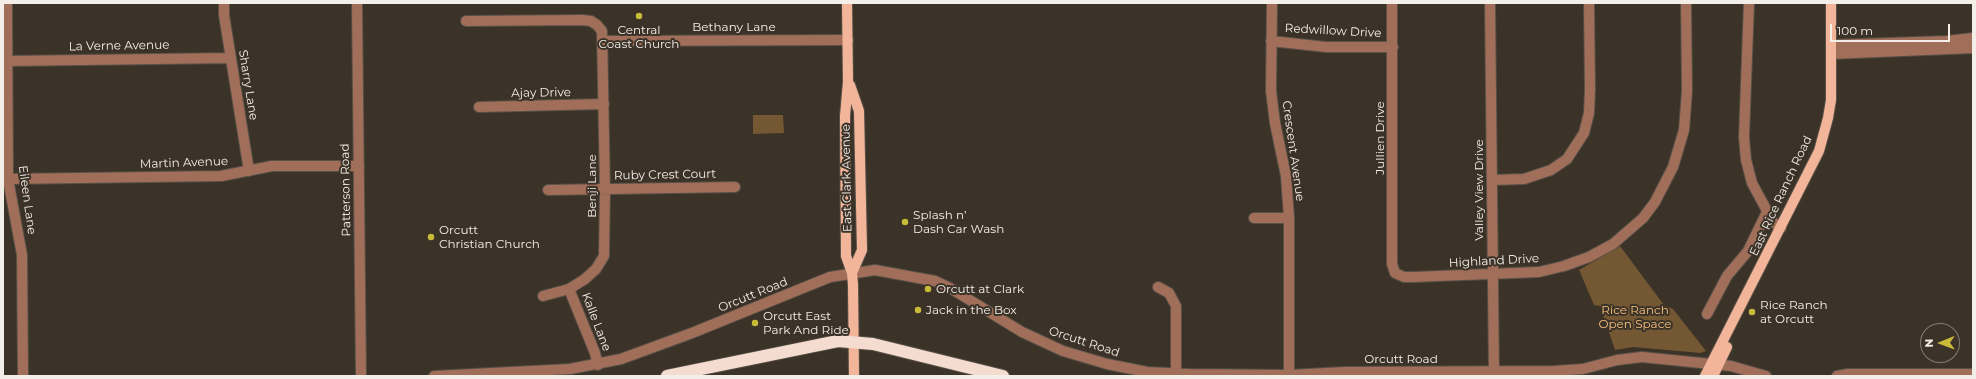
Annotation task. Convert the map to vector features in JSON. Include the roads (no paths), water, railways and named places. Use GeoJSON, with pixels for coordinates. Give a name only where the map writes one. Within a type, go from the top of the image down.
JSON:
{"type":"FeatureCollection","features":[{"type":"Feature","properties":{"kind":"highway"},"geometry":{"type":"LineString","coordinates":[[667,376],[838,341],[854,341],[873,344],[1003,376]]}},
{"type":"Feature","properties":{"kind":"main road","name":"East Clark Avenue"},"geometry":{"type":"LineString","coordinates":[[847,3],[848,82],[845,116],[846,256],[852,273],[854,376]]}},
{"type":"Feature","properties":{"kind":"main road","name":"East Rice Ranch Road"},"geometry":{"type":"LineString","coordinates":[[1714,365],[1817,170],[1824,152],[1834,120],[1838,81],[1831,3]]}},
{"type":"Feature","properties":{"kind":"main road","name":"East Rice Ranch Road"},"geometry":{"type":"LineString","coordinates":[[1714,365],[1812,167],[1824,136],[1831,100],[1837,3]]}},
{"type":"Feature","properties":{"kind":"main road","name":"East Clark Avenue"},"geometry":{"type":"LineString","coordinates":[[848,82],[859,111],[862,243],[862,250],[852,273]]}},
{"type":"Feature","properties":{"kind":"main road"},"geometry":{"type":"LineString","coordinates":[[1704,376],[1714,365]]}},
{"type":"Feature","properties":{"kind":"main road"},"geometry":{"type":"LineString","coordinates":[[1713,376],[1714,365]]}},
{"type":"Feature","properties":{"kind":"street","name":"Eileen Lane"},"geometry":{"type":"LineString","coordinates":[[7,3],[8,179],[22,255],[23,376]]}},
{"type":"Feature","properties":{"kind":"street","name":"Sharry Lane"},"geometry":{"type":"LineString","coordinates":[[224,3],[230,58],[249,171]]}},
{"type":"Feature","properties":{"kind":"street","name":"Patterson Road"},"geometry":{"type":"LineString","coordinates":[[357,3],[361,376]]}},
{"type":"Feature","properties":{"kind":"street","name":"Crescent Avenue"},"geometry":{"type":"LineString","coordinates":[[1272,3],[1271,91],[1275,123],[1286,176],[1289,218],[1289,375]]}},
{"type":"Feature","properties":{"kind":"street","name":"Jullien Drive"},"geometry":{"type":"LineString","coordinates":[[1392,3],[1392,264],[1395,273]]}},
{"type":"Feature","properties":{"kind":"street","name":"Valley View Drive"},"geometry":{"type":"LineString","coordinates":[[1490,3],[1494,374]]}},
{"type":"Feature","properties":{"kind":"street"},"geometry":{"type":"LineString","coordinates":[[1492,180],[1524,179],[1551,170],[1567,159],[1584,133],[1589,113],[1590,90],[1589,3]]}},
{"type":"Feature","properties":{"kind":"street","name":"Highland Drive"},"geometry":{"type":"LineString","coordinates":[[1395,273],[1404,277],[1492,275],[1539,272],[1564,266],[1589,257],[1624,236],[1643,218],[1655,202],[1673,167],[1684,130],[1687,91],[1686,3]]}},
{"type":"Feature","properties":{"kind":"street"},"geometry":{"type":"LineString","coordinates":[[1750,3],[1744,137],[1746,160],[1752,183],[1773,222],[1781,228]]}},
{"type":"Feature","properties":{"kind":"street"},"geometry":{"type":"LineString","coordinates":[[466,21],[591,21],[602,31],[603,41]]}},
{"type":"Feature","properties":{"kind":"street"},"geometry":{"type":"LineString","coordinates":[[1834,49],[1973,38]]}},
{"type":"Feature","properties":{"kind":"street","name":"Bethany Lane"},"geometry":{"type":"LineString","coordinates":[[603,41],[848,40]]}},
{"type":"Feature","properties":{"kind":"street","name":"Benji Lane"},"geometry":{"type":"LineString","coordinates":[[543,296],[569,289],[596,269],[604,256],[605,190],[603,41]]}},
{"type":"Feature","properties":{"kind":"street","name":"Redwillow Drive"},"geometry":{"type":"LineString","coordinates":[[1271,41],[1326,46],[1393,47]]}},
{"type":"Feature","properties":{"kind":"street"},"geometry":{"type":"LineString","coordinates":[[1834,49],[1973,48]]}},
{"type":"Feature","properties":{"kind":"street","name":"La Verne Avenue"},"geometry":{"type":"LineString","coordinates":[[8,61],[230,58]]}},
{"type":"Feature","properties":{"kind":"street","name":"Ajay Drive"},"geometry":{"type":"LineString","coordinates":[[479,107],[604,104]]}},
{"type":"Feature","properties":{"kind":"street","name":"Martin Avenue"},"geometry":{"type":"LineString","coordinates":[[8,179],[221,176],[272,166],[359,166]]}},
{"type":"Feature","properties":{"kind":"street","name":"Ruby Crest Court"},"geometry":{"type":"LineString","coordinates":[[548,190],[734,187]]}},
{"type":"Feature","properties":{"kind":"street"},"geometry":{"type":"LineString","coordinates":[[1707,314],[1727,276],[1748,251],[1767,212]]}},
{"type":"Feature","properties":{"kind":"street"},"geometry":{"type":"LineString","coordinates":[[1254,218],[1289,218]]}},
{"type":"Feature","properties":{"kind":"street","name":"Orcutt Road"},"geometry":{"type":"LineString","coordinates":[[434,376],[570,369],[598,364],[647,351],[830,277],[875,270],[935,281],[950,288],[1022,332],[1063,351],[1126,368],[1176,374],[1494,374],[1570,370],[1617,360],[1642,358],[1744,369],[1766,376]]}},
{"type":"Feature","properties":{"kind":"street"},"geometry":{"type":"LineString","coordinates":[[1158,287],[1169,293],[1176,306],[1176,374]]}},
{"type":"Feature","properties":{"kind":"street","name":"Kalle Lane"},"geometry":{"type":"LineString","coordinates":[[569,289],[598,364]]}},
{"type":"Feature","properties":{"kind":"street"},"geometry":{"type":"LineString","coordinates":[[1837,376],[1848,374],[1973,374]]}},
{"type":"Feature","properties":{"kind":"place","name":"Central Coast Church"},"geometry":{"type":"Point","coordinates":[639,16]}},
{"type":"Feature","properties":{"kind":"place","name":"Splash n’ Dash Car Wash"},"geometry":{"type":"Point","coordinates":[905,222]}},
{"type":"Feature","properties":{"kind":"place","name":"Orcutt Christian Church"},"geometry":{"type":"Point","coordinates":[431,237]}},
{"type":"Feature","properties":{"kind":"place","name":"Orcutt at Clark"},"geometry":{"type":"Point","coordinates":[928,289]}},
{"type":"Feature","properties":{"kind":"place","name":"Jack in the Box"},"geometry":{"type":"Point","coordinates":[918,310]}},
{"type":"Feature","properties":{"kind":"place","name":"Rice Ranch at Orcutt"},"geometry":{"type":"Point","coordinates":[1752,312]}},
{"type":"Feature","properties":{"kind":"place","name":"Orcutt East Park And Ride"},"geometry":{"type":"Point","coordinates":[755,323]}},
{"type":"Feature","properties":{"kind":"park label","name":"Rice Ranch Open Space"},"geometry":{"type":"Point","coordinates":[1635,317]}}]}
